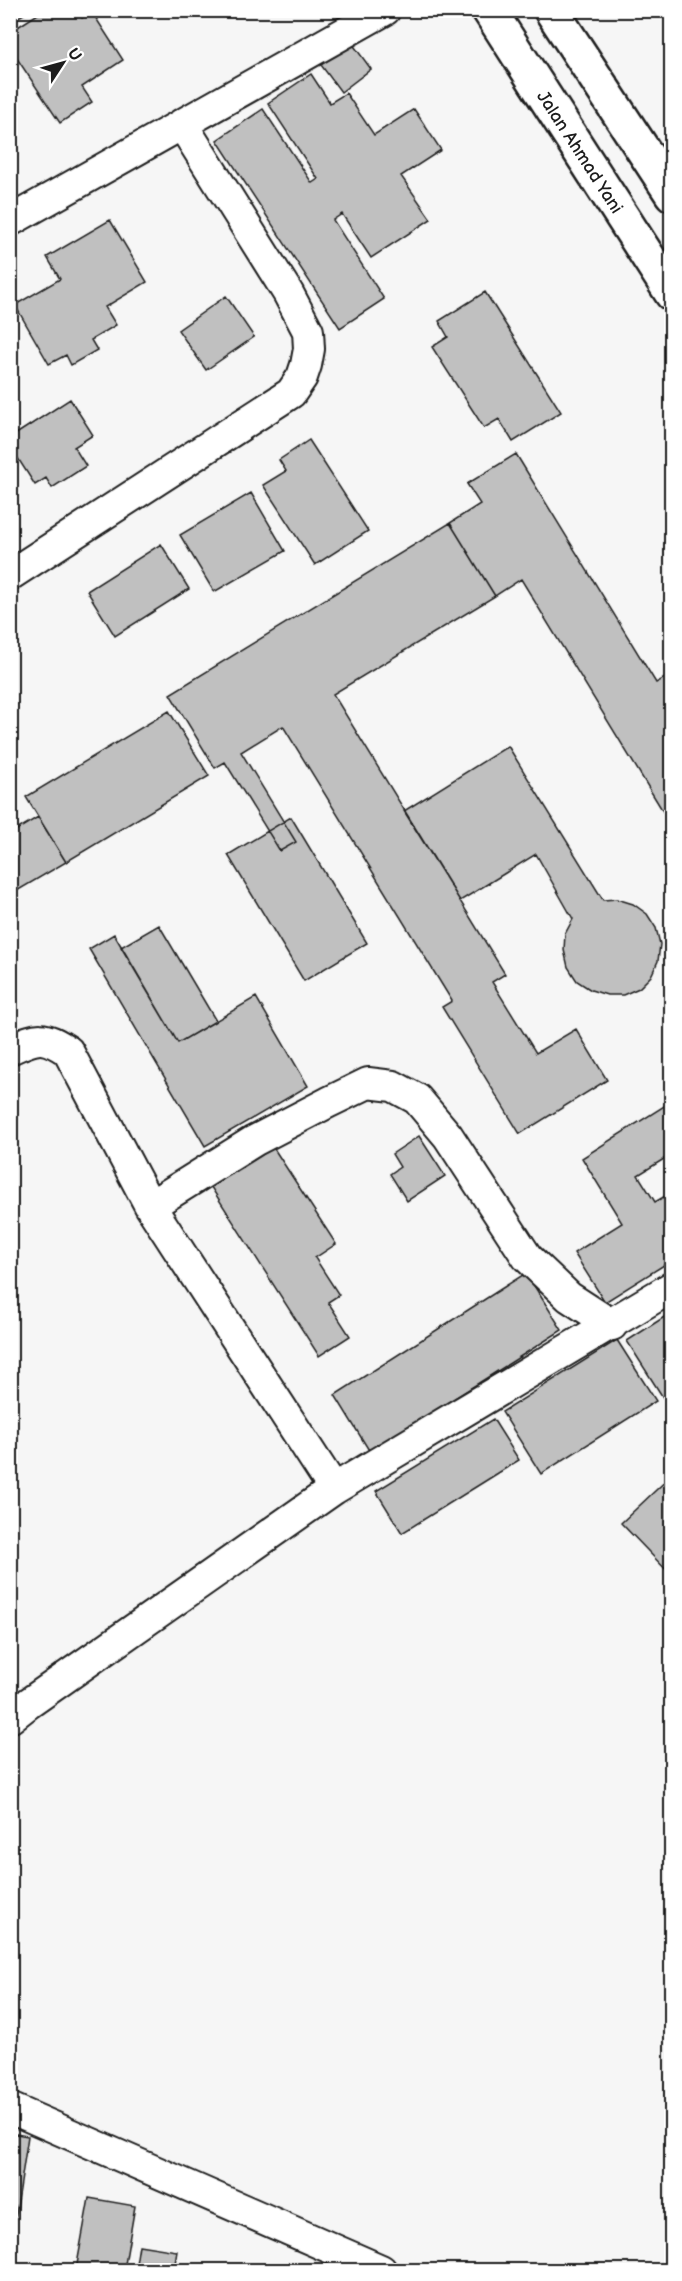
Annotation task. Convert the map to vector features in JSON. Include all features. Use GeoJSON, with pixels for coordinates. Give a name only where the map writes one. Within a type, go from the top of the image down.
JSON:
{"type":"FeatureCollection","features":[{"type":"Feature","properties":{"kind":"highway","name":"Jalan Ahmad Yani"},"geometry":{"type":"LineString","coordinates":[[489,10],[672,294]]}},
{"type":"Feature","properties":{"kind":"highway"},"geometry":{"type":"LineString","coordinates":[[551,10],[672,194]]}},
{"type":"Feature","properties":{"kind":"street"},"geometry":{"type":"LineString","coordinates":[[10,221],[385,10]]}},
{"type":"Feature","properties":{"kind":"street"},"geometry":{"type":"LineString","coordinates":[[10,575],[291,393],[302,377],[309,350],[308,331],[288,293],[182,124]]}},
{"type":"Feature","properties":{"kind":"street"},"geometry":{"type":"LineString","coordinates":[[10,1050],[32,1040],[50,1040],[68,1051],[150,1206],[334,1489]]}},
{"type":"Feature","properties":{"kind":"street"},"geometry":{"type":"LineString","coordinates":[[150,1206],[254,1141],[329,1102],[368,1083],[393,1086],[417,1099],[448,1136],[526,1257],[569,1297],[612,1325]]}},
{"type":"Feature","properties":{"kind":"street"},"geometry":{"type":"LineString","coordinates":[[10,1718],[334,1489],[612,1325],[672,1287]]}},
{"type":"Feature","properties":{"kind":"street"},"geometry":{"type":"LineString","coordinates":[[10,2108],[381,2271]]}},
{"type":"Feature","properties":{"kind":"building"},"geometry":{"type":"Polygon","coordinates":[[[10,10],[31,10],[10,22],[10,10]]]}},
{"type":"Feature","properties":{"kind":"building"},"geometry":{"type":"Polygon","coordinates":[[[44,10],[77,10],[82,18],[92,12],[123,60],[82,87],[92,102],[60,123],[10,48],[10,32],[44,10]]]}},
{"type":"Feature","properties":{"kind":"building"},"geometry":{"type":"Polygon","coordinates":[[[352,43],[371,69],[341,92],[321,65],[352,43]]]}},
{"type":"Feature","properties":{"kind":"building"},"geometry":{"type":"Polygon","coordinates":[[[311,74],[330,103],[346,93],[374,135],[414,109],[441,150],[401,176],[431,219],[371,258],[342,214],[333,220],[384,299],[340,328],[217,140],[263,109],[312,183],[318,179],[268,103],[311,74]]]}},
{"type":"Feature","properties":{"kind":"building"},"geometry":{"type":"Polygon","coordinates":[[[110,220],[147,282],[105,307],[116,325],[91,340],[97,350],[71,365],[66,355],[49,364],[15,305],[60,279],[47,257],[110,220]]]}},
{"type":"Feature","properties":{"kind":"building"},"geometry":{"type":"Polygon","coordinates":[[[485,292],[561,412],[513,442],[499,419],[484,428],[432,347],[448,337],[439,321],[485,292]]]}},
{"type":"Feature","properties":{"kind":"building"},"geometry":{"type":"Polygon","coordinates":[[[226,296],[254,337],[206,370],[178,330],[226,296]]]}},
{"type":"Feature","properties":{"kind":"building"},"geometry":{"type":"Polygon","coordinates":[[[70,399],[93,435],[74,447],[86,466],[52,488],[46,478],[35,485],[10,446],[10,438],[70,399]]]}},
{"type":"Feature","properties":{"kind":"building"},"geometry":{"type":"Polygon","coordinates":[[[309,440],[368,531],[315,565],[263,485],[286,471],[279,460],[309,440]]]}},
{"type":"Feature","properties":{"kind":"building"},"geometry":{"type":"Polygon","coordinates":[[[516,454],[656,683],[672,674],[672,826],[521,579],[495,596],[450,523],[480,504],[467,484],[516,454]]]}},
{"type":"Feature","properties":{"kind":"building"},"geometry":{"type":"Polygon","coordinates":[[[251,493],[285,551],[214,592],[180,535],[251,493]]]}},
{"type":"Feature","properties":{"kind":"building"},"geometry":{"type":"Polygon","coordinates":[[[450,523],[495,596],[333,694],[505,974],[492,982],[536,1053],[576,1029],[607,1080],[520,1134],[442,1007],[452,1001],[283,726],[241,752],[296,842],[280,851],[225,762],[215,768],[170,694],[450,523]]]}},
{"type":"Feature","properties":{"kind":"building"},"geometry":{"type":"Polygon","coordinates":[[[161,544],[189,589],[115,636],[87,591],[161,544]]]}},
{"type":"Feature","properties":{"kind":"building"},"geometry":{"type":"Polygon","coordinates":[[[169,711],[209,776],[66,862],[26,797],[169,711]]]}},
{"type":"Feature","properties":{"kind":"building"},"geometry":{"type":"Polygon","coordinates":[[[508,746],[603,900],[617,899],[633,904],[647,914],[656,928],[660,944],[658,961],[651,976],[639,988],[623,995],[607,995],[591,990],[577,981],[568,967],[564,950],[565,934],[573,919],[536,854],[460,901],[404,811],[508,746]]]}},
{"type":"Feature","properties":{"kind":"building"},"geometry":{"type":"Polygon","coordinates":[[[38,817],[66,862],[10,895],[10,834],[38,817]]]}},
{"type":"Feature","properties":{"kind":"building"},"geometry":{"type":"Polygon","coordinates":[[[291,817],[367,943],[304,981],[228,855],[291,817]]]}},
{"type":"Feature","properties":{"kind":"building"},"geometry":{"type":"Polygon","coordinates":[[[159,925],[216,1021],[178,1043],[121,947],[159,925]]]}},
{"type":"Feature","properties":{"kind":"building"},"geometry":{"type":"Polygon","coordinates":[[[114,934],[178,1043],[256,997],[308,1086],[205,1146],[89,949],[114,934]]]}},
{"type":"Feature","properties":{"kind":"building"},"geometry":{"type":"Polygon","coordinates":[[[672,1101],[672,1154],[638,1175],[655,1202],[672,1192],[672,1260],[605,1302],[574,1253],[622,1223],[582,1158],[672,1101]]]}},
{"type":"Feature","properties":{"kind":"building"},"geometry":{"type":"Polygon","coordinates":[[[419,1136],[445,1176],[407,1201],[390,1174],[400,1167],[392,1154],[419,1136]]]}},
{"type":"Feature","properties":{"kind":"building"},"geometry":{"type":"Polygon","coordinates":[[[271,1144],[336,1244],[315,1258],[339,1295],[328,1302],[350,1336],[319,1356],[209,1184],[271,1144]]]}},
{"type":"Feature","properties":{"kind":"building"},"geometry":{"type":"Polygon","coordinates":[[[526,1273],[562,1330],[370,1452],[335,1395],[526,1273]]]}},
{"type":"Feature","properties":{"kind":"building"},"geometry":{"type":"Polygon","coordinates":[[[672,1312],[672,1410],[671,1410],[627,1341],[672,1312]]]}},
{"type":"Feature","properties":{"kind":"building"},"geometry":{"type":"Polygon","coordinates":[[[617,1340],[656,1401],[541,1474],[502,1412],[617,1340]]]}},
{"type":"Feature","properties":{"kind":"building"},"geometry":{"type":"Polygon","coordinates":[[[493,1419],[519,1460],[402,1533],[376,1491],[493,1419]]]}},
{"type":"Feature","properties":{"kind":"building"},"geometry":{"type":"Polygon","coordinates":[[[672,1475],[672,1576],[621,1523],[672,1475]]]}},
{"type":"Feature","properties":{"kind":"building"},"geometry":{"type":"Polygon","coordinates":[[[10,2133],[28,2136],[13,2235],[10,2235],[10,2133]]]}},
{"type":"Feature","properties":{"kind":"building"},"geometry":{"type":"Polygon","coordinates":[[[89,2198],[135,2206],[124,2270],[76,2270],[89,2198]]]}},
{"type":"Feature","properties":{"kind":"building"},"geometry":{"type":"Polygon","coordinates":[[[139,2245],[177,2251],[174,2270],[135,2270],[139,2245]]]}}]}
